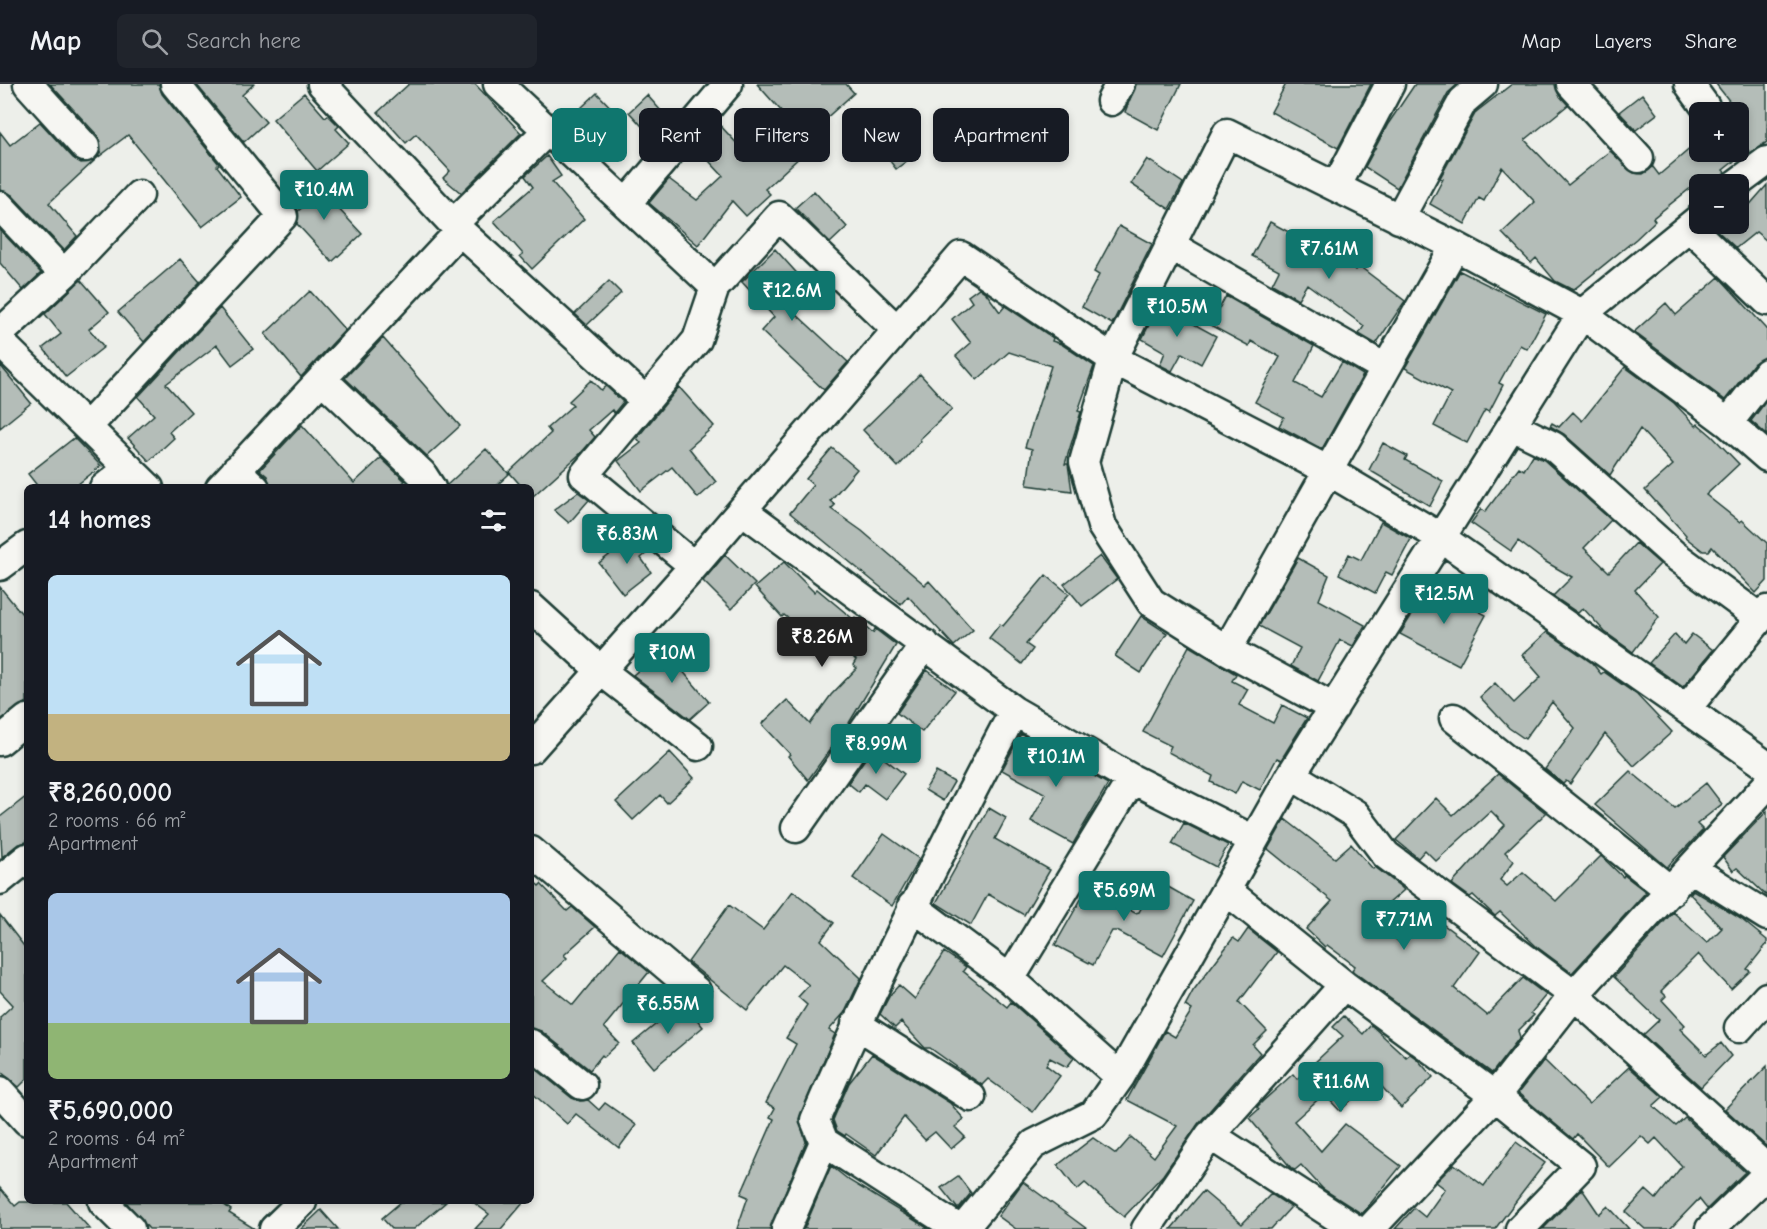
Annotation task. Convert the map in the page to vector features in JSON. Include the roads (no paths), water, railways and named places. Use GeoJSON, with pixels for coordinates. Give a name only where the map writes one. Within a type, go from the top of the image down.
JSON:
{"type":"FeatureCollection","features":[{"type":"Feature","properties":{"kind":"street"},"geometry":{"type":"LineString","coordinates":[[28,84],[85,147]]}},
{"type":"Feature","properties":{"kind":"street"},"geometry":{"type":"LineString","coordinates":[[88,426],[283,216],[175,84]]}},
{"type":"Feature","properties":{"kind":"street"},"geometry":{"type":"LineString","coordinates":[[322,84],[457,227],[646,401]]}},
{"type":"Feature","properties":{"kind":"street"},"geometry":{"type":"LineString","coordinates":[[626,204],[728,84]]}},
{"type":"Feature","properties":{"kind":"street"},"geometry":{"type":"LineString","coordinates":[[1336,188],[1390,84]]}},
{"type":"Feature","properties":{"kind":"street"},"geometry":{"type":"LineString","coordinates":[[1399,219],[1463,101],[1483,84]]}},
{"type":"Feature","properties":{"kind":"street"},"geometry":{"type":"LineString","coordinates":[[1571,84],[1639,158]]}},
{"type":"Feature","properties":{"kind":"street"},"geometry":{"type":"LineString","coordinates":[[509,87],[548,130],[715,287]]}},
{"type":"Feature","properties":{"kind":"street"},"geometry":{"type":"LineString","coordinates":[[237,482],[322,379],[457,227],[548,130]]}},
{"type":"Feature","properties":{"kind":"street"},"geometry":{"type":"LineString","coordinates":[[1334,708],[1227,650],[1151,602],[1102,526],[1084,462],[1113,359],[1227,133],[1455,246],[1582,314],[1728,423],[1767,458]]}},
{"type":"Feature","properties":{"kind":"street"},"geometry":{"type":"LineString","coordinates":[[1749,174],[1767,161]]}},
{"type":"Feature","properties":{"kind":"street"},"geometry":{"type":"LineString","coordinates":[[0,333],[64,274],[139,195]]}},
{"type":"Feature","properties":{"kind":"street"},"geometry":{"type":"LineString","coordinates":[[0,206],[64,274]]}},
{"type":"Feature","properties":{"kind":"street"},"geometry":{"type":"LineString","coordinates":[[694,566],[584,475],[697,340],[715,287],[779,216],[897,330]]}},
{"type":"Feature","properties":{"kind":"street"},"geometry":{"type":"LineString","coordinates":[[1014,711],[912,906],[856,1024],[815,1120],[824,1142],[961,1229],[1034,1144],[1094,1114],[1120,1077],[1291,775],[1582,314],[1689,228]]}},
{"type":"Feature","properties":{"kind":"street"},"geometry":{"type":"LineString","coordinates":[[1705,234],[1767,301]]}},
{"type":"Feature","properties":{"kind":"street"},"geometry":{"type":"LineString","coordinates":[[1170,245],[1385,368]]}},
{"type":"Feature","properties":{"kind":"street"},"geometry":{"type":"LineString","coordinates":[[1227,650],[1455,246]]}},
{"type":"Feature","properties":{"kind":"street"},"geometry":{"type":"LineString","coordinates":[[534,746],[694,566],[961,256],[1113,359],[1328,470],[1440,537],[1767,766]]}},
{"type":"Feature","properties":{"kind":"street"},"geometry":{"type":"LineString","coordinates":[[0,342],[139,478],[118,484]]}},
{"type":"Feature","properties":{"kind":"street"},"geometry":{"type":"LineString","coordinates":[[1728,423],[1767,373]]}},
{"type":"Feature","properties":{"kind":"street"},"geometry":{"type":"LineString","coordinates":[[322,379],[422,474],[428,484]]}},
{"type":"Feature","properties":{"kind":"street"},"geometry":{"type":"LineString","coordinates":[[1512,426],[1553,446],[1673,555],[1764,614],[1686,709]]}},
{"type":"Feature","properties":{"kind":"street"},"geometry":{"type":"LineString","coordinates":[[742,510],[1014,711],[1132,779],[1254,840]]}},
{"type":"Feature","properties":{"kind":"street"},"geometry":{"type":"LineString","coordinates":[[0,566],[24,548]]}},
{"type":"Feature","properties":{"kind":"street"},"geometry":{"type":"LineString","coordinates":[[534,610],[600,670],[698,746]]}},
{"type":"Feature","properties":{"kind":"street"},"geometry":{"type":"LineString","coordinates":[[796,828],[925,644]]}},
{"type":"Feature","properties":{"kind":"street"},"geometry":{"type":"LineString","coordinates":[[1454,718],[1671,891]]}},
{"type":"Feature","properties":{"kind":"street"},"geometry":{"type":"LineString","coordinates":[[0,741],[24,724]]}},
{"type":"Feature","properties":{"kind":"street"},"geometry":{"type":"LineString","coordinates":[[1291,775],[1355,814],[1386,855],[1574,995],[1767,1169]]}},
{"type":"Feature","properties":{"kind":"street"},"geometry":{"type":"LineString","coordinates":[[1010,979],[1132,779]]}},
{"type":"Feature","properties":{"kind":"street"},"geometry":{"type":"LineString","coordinates":[[1370,1229],[1495,1096],[1574,995],[1767,785]]}},
{"type":"Feature","properties":{"kind":"street"},"geometry":{"type":"LineString","coordinates":[[534,853],[696,991]]}},
{"type":"Feature","properties":{"kind":"street"},"geometry":{"type":"LineString","coordinates":[[0,880],[24,860]]}},
{"type":"Feature","properties":{"kind":"street"},"geometry":{"type":"LineString","coordinates":[[1692,869],[1767,916]]}},
{"type":"Feature","properties":{"kind":"street"},"geometry":{"type":"LineString","coordinates":[[1226,890],[1344,985],[1495,1096],[1581,1166],[1520,1229]]}},
{"type":"Feature","properties":{"kind":"street"},"geometry":{"type":"LineString","coordinates":[[912,906],[1010,979],[1120,1077]]}},
{"type":"Feature","properties":{"kind":"street"},"geometry":{"type":"LineString","coordinates":[[1146,1229],[1210,1135],[1344,985]]}},
{"type":"Feature","properties":{"kind":"street"},"geometry":{"type":"LineString","coordinates":[[1739,1028],[1767,997]]}},
{"type":"Feature","properties":{"kind":"street"},"geometry":{"type":"LineString","coordinates":[[856,1024],[971,1097]]}},
{"type":"Feature","properties":{"kind":"street"},"geometry":{"type":"LineString","coordinates":[[534,1046],[582,1085]]}},
{"type":"Feature","properties":{"kind":"street"},"geometry":{"type":"LineString","coordinates":[[1210,1135],[1355,1229]]}},
{"type":"Feature","properties":{"kind":"street"},"geometry":{"type":"LineString","coordinates":[[786,1229],[824,1142]]}},
{"type":"Feature","properties":{"kind":"street"},"geometry":{"type":"LineString","coordinates":[[1710,1229],[1767,1174]]}},
{"type":"Feature","properties":{"kind":"street"},"geometry":{"type":"LineString","coordinates":[[108,1204],[130,1229]]}},
{"type":"Feature","properties":{"kind":"street"},"geometry":{"type":"LineString","coordinates":[[274,1229],[300,1204]]}}]}
